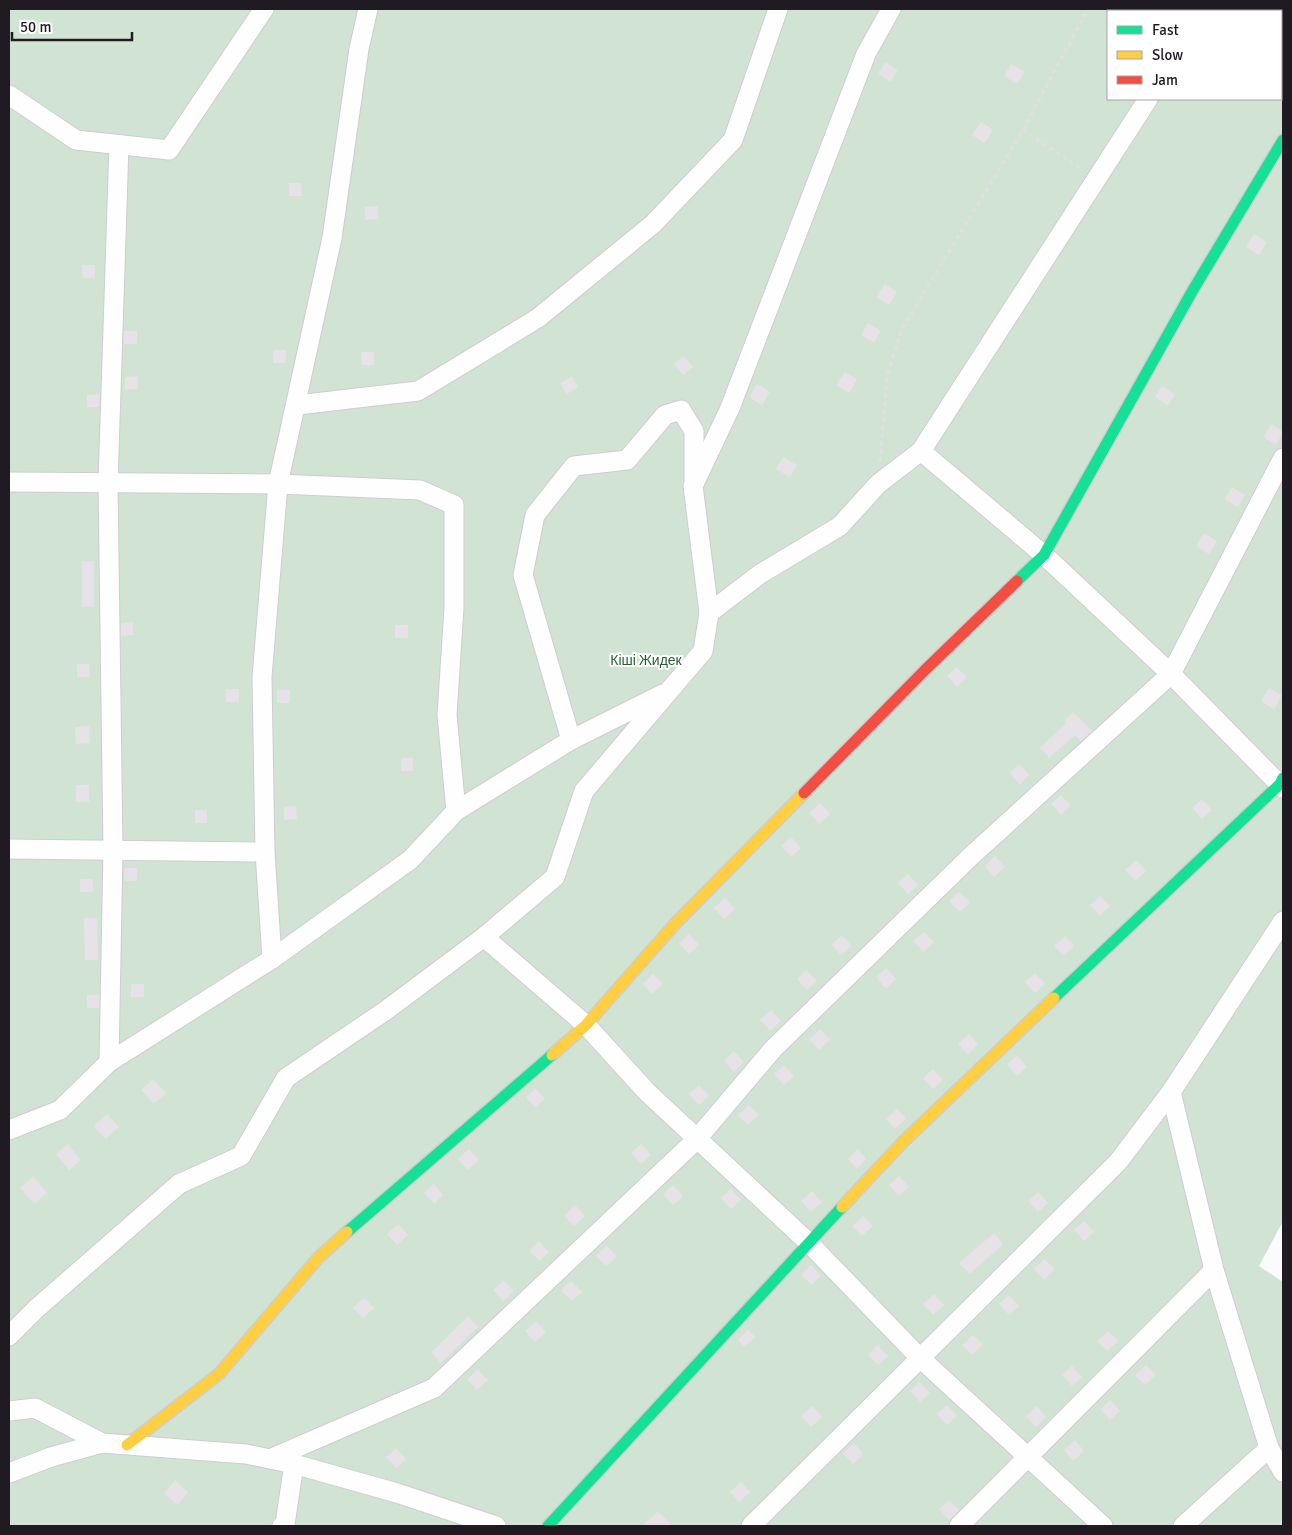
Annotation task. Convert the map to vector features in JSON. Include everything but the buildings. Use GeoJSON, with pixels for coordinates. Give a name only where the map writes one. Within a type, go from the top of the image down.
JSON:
{"type":"FeatureCollection","features":[{"type":"Feature","properties":{"kind":"street"},"geometry":{"type":"LineString","coordinates":[[9,95],[76,140],[169,150],[264,9]]}},
{"type":"Feature","properties":{"kind":"street"},"geometry":{"type":"LineString","coordinates":[[272,959],[266,852],[262,677],[278,484],[297,405],[332,238],[359,49],[368,9]]}},
{"type":"Feature","properties":{"kind":"street"},"geometry":{"type":"LineString","coordinates":[[297,405],[418,391],[538,318],[653,224],[733,140],[778,9]]}},
{"type":"Feature","properties":{"kind":"street"},"geometry":{"type":"LineString","coordinates":[[693,486],[730,408],[866,54],[891,9]]}},
{"type":"Feature","properties":{"kind":"street"},"geometry":{"type":"LineString","coordinates":[[709,613],[760,574],[840,526],[878,484],[921,451],[1147,100]]}},
{"type":"Feature","properties":{"kind":"street"},"geometry":{"type":"LineString","coordinates":[[127,1445],[219,1374],[319,1258],[586,1025],[674,925],[925,670],[1044,555],[1192,290],[1283,140]]}},
{"type":"Feature","properties":{"kind":"street"},"geometry":{"type":"LineString","coordinates":[[109,1062],[113,850],[108,483],[119,144]]}},
{"type":"Feature","properties":{"kind":"street"},"geometry":{"type":"LineString","coordinates":[[9,1336],[37,1308],[179,1184],[241,1156],[286,1078],[385,1011],[484,937],[555,877],[584,791],[703,651],[709,613],[693,486],[694,431],[681,410],[666,415],[627,460],[574,466],[535,515],[523,575],[572,740]]}},
{"type":"Feature","properties":{"kind":"street"},"geometry":{"type":"LineString","coordinates":[[548,1526],[808,1242],[904,1142],[1282,783],[1171,674],[1044,555],[921,451]]}},
{"type":"Feature","properties":{"kind":"street"},"geometry":{"type":"LineString","coordinates":[[270,1459],[434,1388],[696,1140],[773,1050],[970,857],[1171,674],[1283,458]]}},
{"type":"Feature","properties":{"kind":"street"},"geometry":{"type":"LineString","coordinates":[[9,482],[278,484],[420,490],[454,505],[454,608],[447,715],[456,811]]}},
{"type":"Feature","properties":{"kind":"street"},"geometry":{"type":"LineString","coordinates":[[9,1130],[60,1110],[109,1062],[272,959],[410,860],[456,811],[572,740],[671,690]]}},
{"type":"Feature","properties":{"kind":"street"},"geometry":{"type":"LineString","coordinates":[[9,849],[266,852]]}},
{"type":"Feature","properties":{"kind":"street"},"geometry":{"type":"LineString","coordinates":[[751,1526],[919,1357],[1118,1162],[1170,1092],[1283,921]]}},
{"type":"Feature","properties":{"kind":"street"},"geometry":{"type":"LineString","coordinates":[[484,937],[586,1025],[647,1092],[696,1140],[808,1242],[919,1357],[1103,1526]]}},
{"type":"Feature","properties":{"kind":"street"},"geometry":{"type":"LineString","coordinates":[[1170,1092],[1214,1270],[1269,1448],[1283,1472]]}},
{"type":"Feature","properties":{"kind":"street"},"geometry":{"type":"LineString","coordinates":[[960,1526],[1214,1270]]}},
{"type":"Feature","properties":{"kind":"street"},"geometry":{"type":"LineString","coordinates":[[9,1411],[35,1408],[102,1443]]}},
{"type":"Feature","properties":{"kind":"street"},"geometry":{"type":"LineString","coordinates":[[9,1474],[51,1457],[102,1443],[246,1454],[294,1464],[397,1493],[496,1526]]}},
{"type":"Feature","properties":{"kind":"street"},"geometry":{"type":"LineString","coordinates":[[1183,1526],[1269,1448]]}},
{"type":"Feature","properties":{"kind":"street"},"geometry":{"type":"LineString","coordinates":[[282,1526],[285,1524],[294,1464]]}},
{"type":"Feature","properties":{"kind":"path"},"geometry":{"type":"LineString","coordinates":[[878,484],[887,376],[902,329],[1023,130],[1088,9]]}},
{"type":"Feature","properties":{"kind":"path"},"geometry":{"type":"LineString","coordinates":[[1023,130],[1096,179]]}},
{"type":"Feature","properties":{"kind":"green space","name":"Кіші Жидек"},"geometry":{"type":"Polygon","coordinates":[[[9,9],[1283,9],[1283,1221],[1259,1266],[1283,1282],[1283,1526],[9,1526],[9,9]]]}},
{"type":"Feature","properties":{"kind":"traffic: fast"},"geometry":{"type":"LineString","coordinates":[[1017,581],[1044,555],[1193,290],[1283,140]]}},
{"type":"Feature","properties":{"kind":"traffic: fast"},"geometry":{"type":"LineString","coordinates":[[1054,998],[1280,784],[1283,778]]}},
{"type":"Feature","properties":{"kind":"traffic: fast"},"geometry":{"type":"LineString","coordinates":[[347,1232],[552,1055]]}},
{"type":"Feature","properties":{"kind":"traffic: fast"},"geometry":{"type":"LineString","coordinates":[[548,1526],[842,1207]]}},
{"type":"Feature","properties":{"kind":"traffic: slow"},"geometry":{"type":"LineString","coordinates":[[552,1055],[586,1025],[674,925],[804,793]]}},
{"type":"Feature","properties":{"kind":"traffic: slow"},"geometry":{"type":"LineString","coordinates":[[842,1207],[904,1141],[1054,998]]}},
{"type":"Feature","properties":{"kind":"traffic: slow"},"geometry":{"type":"LineString","coordinates":[[127,1445],[219,1374],[319,1257],[347,1232]]}},
{"type":"Feature","properties":{"kind":"traffic: jam"},"geometry":{"type":"LineString","coordinates":[[804,793],[925,670],[1017,581]]}}]}
